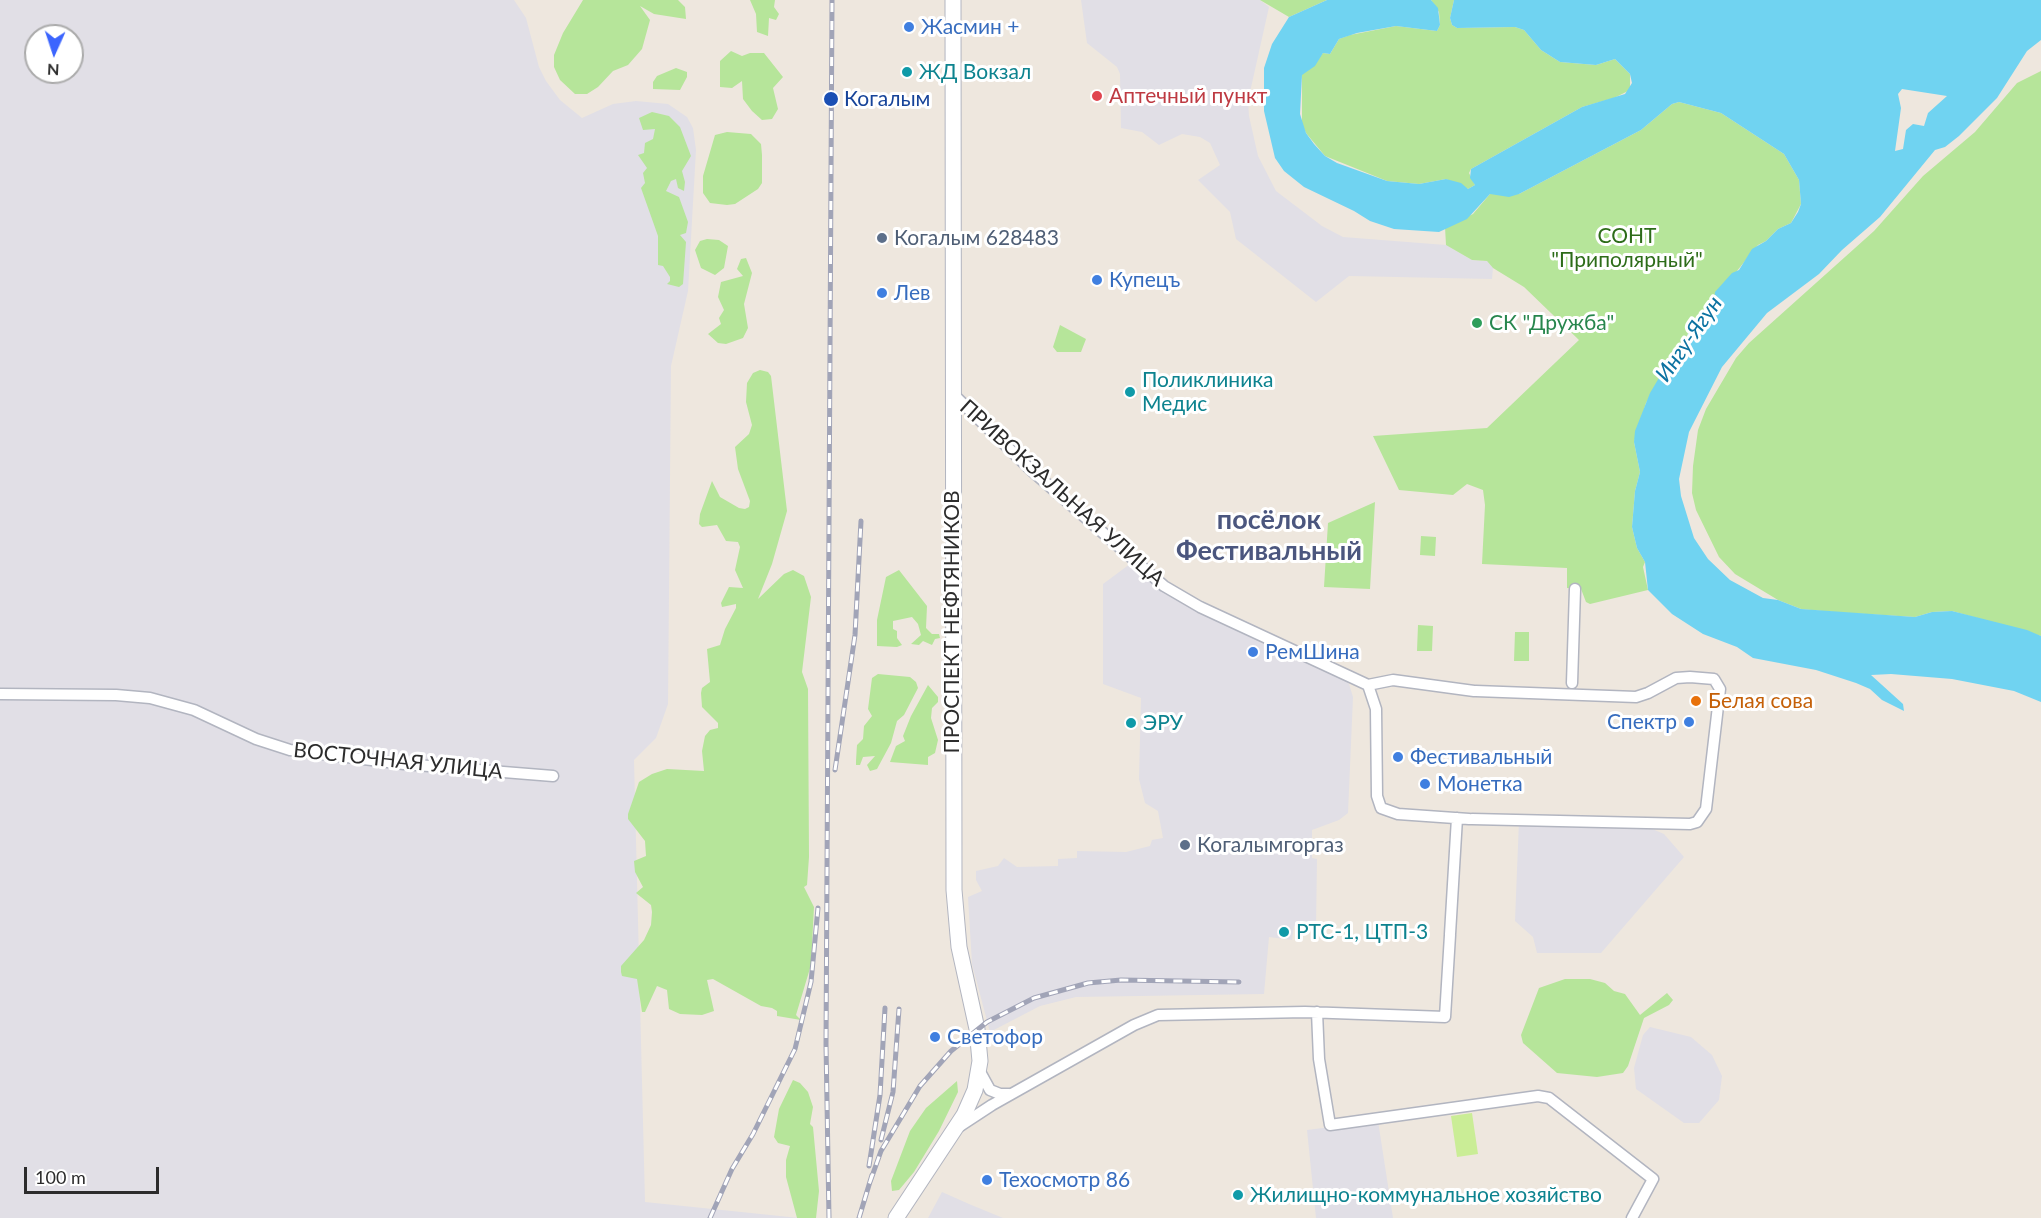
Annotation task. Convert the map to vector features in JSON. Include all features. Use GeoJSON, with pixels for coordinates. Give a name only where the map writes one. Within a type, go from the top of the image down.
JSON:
{"type":"FeatureCollection","features":[{"type":"Feature","properties":{"kind":"main road","name":"ПРОСПЕКТ НЕФТЯНИКОВ"},"geometry":{"type":"LineString","coordinates":[[896,1218],[955,1130],[972,1100],[979,1070],[979,1040],[959,947],[954,890],[953,0]]}},
{"type":"Feature","properties":{"kind":"street","name":"ПРИВОКЗАЛЬНАЯ УЛИЦА"},"geometry":{"type":"LineString","coordinates":[[952,393],[978,420],[1092,525],[1164,586],[1200,607],[1368,685]]}},
{"type":"Feature","properties":{"kind":"street"},"geometry":{"type":"LineString","coordinates":[[952,430],[960,420],[978,420]]}},
{"type":"Feature","properties":{"kind":"street"},"geometry":{"type":"LineString","coordinates":[[1572,687],[1575,589]]}},
{"type":"Feature","properties":{"kind":"street"},"geometry":{"type":"LineString","coordinates":[[1676,678],[1709,678],[1717,681],[1720,689],[1706,809],[1697,822],[1690,824],[1470,819],[1398,814],[1381,808],[1377,796],[1376,709],[1368,685],[1393,680],[1475,691],[1572,687],[1636,697],[1676,678]]}},
{"type":"Feature","properties":{"kind":"street","name":"ВОСТОЧНАЯ УЛИЦА"},"geometry":{"type":"LineString","coordinates":[[0,694],[116,695],[150,698],[188,708],[273,746],[290,750],[404,764],[553,777]]}},
{"type":"Feature","properties":{"kind":"street"},"geometry":{"type":"LineString","coordinates":[[955,1130],[1012,1093],[1134,1025],[1158,1015],[1317,1012],[1445,1017],[1457,818]]}},
{"type":"Feature","properties":{"kind":"street"},"geometry":{"type":"LineString","coordinates":[[1317,1012],[1319,1059],[1330,1125],[1538,1096],[1549,1098],[1653,1179],[1632,1218]]}},
{"type":"Feature","properties":{"kind":"street"},"geometry":{"type":"LineString","coordinates":[[979,1070],[990,1090],[1000,1094],[1012,1093]]}},
{"type":"Feature","properties":{"kind":"shaded area"},"geometry":{"type":"Polygon","coordinates":[[[0,0],[514,0],[526,18],[539,67],[546,81],[560,100],[582,118],[613,104],[636,101],[668,104],[687,117],[693,128],[696,150],[688,291],[671,366],[668,704],[656,738],[634,760],[645,1202],[799,1218],[0,1218],[0,0]]]}},
{"type":"Feature","properties":{"kind":"shaded area"},"geometry":{"type":"Polygon","coordinates":[[[1081,0],[1260,0],[1269,7],[1248,101],[1249,116],[1258,156],[1276,191],[1322,226],[1343,237],[1446,245],[1472,260],[1487,261],[1493,268],[1492,279],[1349,276],[1316,302],[1236,239],[1230,212],[1198,180],[1220,165],[1210,143],[1200,137],[1182,134],[1159,145],[1142,132],[1121,128],[1120,74],[1117,67],[1087,43],[1081,0]]]}},
{"type":"Feature","properties":{"kind":"shaded area"},"geometry":{"type":"Polygon","coordinates":[[[1134,561],[1164,586],[1337,669],[1349,684],[1353,697],[1348,813],[1339,820],[1312,830],[1312,858],[1317,859],[1316,928],[1294,926],[1292,940],[1269,937],[1264,994],[1076,997],[1040,1006],[990,1032],[972,964],[968,897],[982,891],[976,880],[976,871],[998,866],[1004,858],[1017,867],[1058,866],[1058,859],[1077,858],[1077,851],[1126,852],[1150,846],[1152,840],[1163,838],[1158,811],[1145,803],[1139,779],[1141,698],[1103,684],[1103,584],[1134,561]]]}},
{"type":"Feature","properties":{"kind":"shaded area"},"geometry":{"type":"Polygon","coordinates":[[[1519,820],[1645,826],[1664,834],[1684,857],[1601,953],[1537,953],[1533,937],[1515,921],[1519,820]]]}},
{"type":"Feature","properties":{"kind":"shaded area"},"geometry":{"type":"Polygon","coordinates":[[[1650,1027],[1691,1037],[1712,1055],[1722,1076],[1719,1100],[1699,1123],[1684,1123],[1636,1089],[1634,1068],[1643,1035],[1650,1027]]]}},
{"type":"Feature","properties":{"kind":"shaded area"},"geometry":{"type":"Polygon","coordinates":[[[1378,1121],[1393,1218],[1316,1218],[1307,1130],[1378,1121]]]}},
{"type":"Feature","properties":{"kind":"shaded area"},"geometry":{"type":"Polygon","coordinates":[[[942,1192],[969,1204],[1003,1218],[928,1218],[942,1192]]]}},
{"type":"Feature","properties":{"kind":"green space"},"geometry":{"type":"Polygon","coordinates":[[[583,0],[678,0],[685,7],[686,19],[654,14],[640,6],[650,20],[642,49],[628,65],[613,71],[598,87],[587,94],[575,94],[560,80],[554,67],[554,55],[563,33],[583,0]]]}},
{"type":"Feature","properties":{"kind":"green space"},"geometry":{"type":"Polygon","coordinates":[[[750,0],[775,0],[774,7],[779,14],[776,20],[769,18],[768,36],[757,32],[756,14],[750,0]]]}},
{"type":"Feature","properties":{"kind":"green space"},"geometry":{"type":"Polygon","coordinates":[[[1260,0],[1327,0],[1289,17],[1260,0]]]}},
{"type":"Feature","properties":{"kind":"green space"},"geometry":{"type":"Polygon","coordinates":[[[1431,0],[1454,0],[1450,18],[1452,25],[1457,28],[1515,27],[1524,30],[1541,50],[1560,62],[1596,65],[1615,59],[1630,74],[1630,90],[1614,98],[1582,107],[1471,169],[1469,173],[1475,185],[1468,189],[1446,179],[1419,184],[1387,181],[1325,156],[1306,133],[1302,124],[1302,74],[1323,53],[1330,54],[1339,39],[1350,35],[1396,26],[1437,31],[1440,25],[1439,12],[1431,0]]]}},
{"type":"Feature","properties":{"kind":"green space"},"geometry":{"type":"Polygon","coordinates":[[[731,51],[742,56],[750,53],[764,53],[783,77],[773,88],[778,109],[772,119],[762,120],[752,111],[743,99],[742,81],[732,88],[720,87],[720,61],[731,51]]]}},
{"type":"Feature","properties":{"kind":"green space"},"geometry":{"type":"Polygon","coordinates":[[[676,68],[687,72],[687,77],[680,90],[653,89],[653,82],[657,76],[676,68]]]}},
{"type":"Feature","properties":{"kind":"green space"},"geometry":{"type":"Polygon","coordinates":[[[2041,71],[2041,636],[1952,611],[1932,612],[1915,617],[1833,612],[1801,609],[1778,600],[1735,574],[1719,557],[1696,510],[1692,493],[1693,466],[1698,430],[1706,409],[1736,358],[1749,343],[1874,231],[1923,176],[1975,132],[2017,83],[2041,71]]]}},
{"type":"Feature","properties":{"kind":"green space","name":"СОНТ \"Приполярный\""},"geometry":{"type":"Polygon","coordinates":[[[1679,102],[1721,113],[1784,154],[1799,180],[1801,204],[1791,223],[1778,229],[1766,241],[1758,245],[1702,314],[1688,333],[1684,346],[1669,361],[1646,403],[1634,442],[1640,472],[1635,491],[1632,527],[1637,548],[1645,562],[1643,567],[1648,590],[1590,604],[1586,602],[1581,589],[1567,588],[1567,568],[1482,564],[1485,505],[1483,490],[1467,484],[1453,495],[1399,490],[1373,436],[1487,428],[1579,340],[1524,287],[1493,268],[1487,261],[1472,260],[1446,245],[1445,227],[1473,214],[1490,194],[1519,194],[1641,130],[1672,104],[1679,102]]]}},
{"type":"Feature","properties":{"kind":"green space"},"geometry":{"type":"Polygon","coordinates":[[[652,112],[669,116],[680,127],[691,156],[682,171],[685,182],[684,191],[678,188],[676,179],[671,181],[666,191],[679,197],[688,222],[686,233],[680,235],[686,242],[683,284],[679,287],[667,284],[670,277],[663,266],[658,265],[658,236],[641,188],[645,183],[643,173],[647,168],[638,155],[644,153],[645,143],[653,139],[655,129],[643,130],[639,118],[652,112]]]}},
{"type":"Feature","properties":{"kind":"green space"},"geometry":{"type":"Polygon","coordinates":[[[727,132],[751,134],[761,144],[762,183],[758,189],[735,204],[710,203],[703,193],[703,176],[715,135],[727,132]]]}},
{"type":"Feature","properties":{"kind":"green space"},"geometry":{"type":"Polygon","coordinates":[[[719,240],[728,246],[724,268],[715,275],[701,268],[695,250],[700,241],[719,240]]]}},
{"type":"Feature","properties":{"kind":"green space"},"geometry":{"type":"Polygon","coordinates":[[[746,258],[752,273],[744,304],[748,328],[743,338],[726,344],[718,343],[708,334],[721,324],[719,318],[724,310],[718,297],[721,282],[743,276],[737,269],[741,259],[746,258]]]}},
{"type":"Feature","properties":{"kind":"green space"},"geometry":{"type":"Polygon","coordinates":[[[1060,325],[1086,339],[1081,352],[1057,352],[1053,347],[1060,325]]]}},
{"type":"Feature","properties":{"kind":"green space"},"geometry":{"type":"Polygon","coordinates":[[[760,370],[768,372],[771,376],[787,511],[772,564],[758,599],[784,574],[793,570],[804,576],[811,597],[802,672],[808,689],[809,857],[807,885],[804,887],[814,907],[811,965],[796,1015],[801,1020],[777,1016],[777,1011],[772,1008],[761,1006],[713,979],[707,980],[714,1011],[702,1015],[680,1014],[669,1009],[667,990],[657,986],[645,1012],[642,1012],[637,979],[622,976],[621,972],[621,966],[644,940],[651,925],[652,912],[651,905],[636,893],[643,887],[635,872],[634,861],[646,856],[645,841],[628,819],[628,814],[639,782],[652,774],[667,769],[704,771],[702,751],[705,736],[710,730],[718,728],[718,723],[702,707],[701,693],[702,688],[710,682],[707,649],[720,645],[736,608],[736,604],[722,607],[721,603],[729,587],[743,588],[735,570],[740,547],[738,542],[726,541],[717,525],[702,527],[699,524],[700,514],[712,481],[720,497],[739,508],[749,507],[750,501],[738,469],[735,447],[749,434],[752,425],[746,402],[747,383],[753,373],[760,370]]]}},
{"type":"Feature","properties":{"kind":"green space"},"geometry":{"type":"Polygon","coordinates":[[[1375,502],[1370,589],[1324,587],[1328,523],[1375,502]]]}},
{"type":"Feature","properties":{"kind":"green space"},"geometry":{"type":"Polygon","coordinates":[[[1421,536],[1436,537],[1435,556],[1420,555],[1421,536]]]}},
{"type":"Feature","properties":{"kind":"green space"},"geometry":{"type":"Polygon","coordinates":[[[899,570],[927,606],[926,628],[932,634],[939,634],[940,638],[935,639],[932,645],[923,641],[919,645],[911,644],[921,635],[918,624],[912,617],[893,621],[893,629],[897,631],[897,638],[902,645],[877,646],[877,620],[886,577],[899,570]]]}},
{"type":"Feature","properties":{"kind":"green space"},"geometry":{"type":"Polygon","coordinates":[[[1418,625],[1433,626],[1432,651],[1417,651],[1418,625]]]}},
{"type":"Feature","properties":{"kind":"green space"},"geometry":{"type":"Polygon","coordinates":[[[1515,632],[1529,632],[1529,661],[1514,661],[1515,632]]]}},
{"type":"Feature","properties":{"kind":"green space"},"geometry":{"type":"Polygon","coordinates":[[[878,674],[910,677],[916,682],[918,688],[904,715],[897,721],[891,743],[877,769],[870,771],[867,765],[875,756],[863,757],[860,765],[856,765],[857,745],[863,739],[864,726],[872,716],[868,709],[872,678],[878,674]]]}},
{"type":"Feature","properties":{"kind":"green space"},"geometry":{"type":"Polygon","coordinates":[[[928,685],[938,697],[938,702],[932,708],[931,718],[938,740],[935,753],[928,757],[928,765],[890,762],[896,746],[905,741],[903,736],[911,716],[928,685]]]}},
{"type":"Feature","properties":{"kind":"green space"},"geometry":{"type":"Polygon","coordinates":[[[1565,979],[1590,979],[1605,983],[1614,991],[1625,994],[1640,1015],[1667,993],[1673,1000],[1669,1005],[1644,1018],[1628,1066],[1623,1073],[1597,1077],[1557,1073],[1523,1043],[1521,1035],[1539,988],[1565,979]]]}},
{"type":"Feature","properties":{"kind":"green space"},"geometry":{"type":"Polygon","coordinates":[[[793,1080],[800,1083],[808,1092],[813,1107],[810,1124],[813,1127],[819,1191],[816,1218],[797,1218],[786,1177],[786,1160],[790,1146],[778,1143],[774,1137],[779,1109],[793,1080]]]}},
{"type":"Feature","properties":{"kind":"green space"},"geometry":{"type":"Polygon","coordinates":[[[957,1081],[958,1092],[939,1131],[914,1172],[899,1190],[892,1191],[891,1181],[910,1131],[926,1108],[957,1081]]]}},
{"type":"Feature","properties":{"kind":"green space"},"geometry":{"type":"Polygon","coordinates":[[[1472,1113],[1478,1154],[1457,1157],[1451,1116],[1472,1113]]]}},
{"type":"Feature","properties":{"kind":"water","name":"Ингу-Ягун"},"geometry":{"type":"Polygon","coordinates":[[[1327,0],[1431,0],[1438,8],[1440,25],[1437,31],[1396,26],[1357,33],[1339,39],[1330,54],[1323,53],[1315,66],[1302,75],[1300,114],[1306,133],[1314,144],[1325,156],[1337,163],[1387,181],[1419,184],[1446,179],[1461,183],[1468,189],[1475,185],[1470,178],[1471,169],[1582,107],[1625,94],[1632,83],[1630,74],[1615,59],[1596,65],[1560,62],[1541,50],[1524,30],[1515,27],[1457,28],[1452,25],[1450,18],[1454,0],[2041,0],[2041,40],[2027,51],[1997,98],[1959,136],[1945,147],[1935,150],[1880,217],[1842,250],[1819,274],[1767,313],[1722,367],[1689,432],[1679,479],[1681,496],[1694,538],[1708,559],[1730,580],[1763,598],[1778,600],[1801,609],[1915,617],[1932,612],[1952,611],[2027,630],[2041,636],[2041,702],[2014,691],[1952,679],[1891,674],[1871,675],[1903,704],[1904,711],[1882,700],[1870,689],[1856,683],[1816,670],[1753,658],[1737,647],[1703,634],[1672,614],[1648,590],[1645,562],[1637,548],[1632,527],[1635,491],[1640,472],[1634,442],[1635,431],[1650,393],[1669,361],[1684,346],[1691,325],[1714,300],[1715,292],[1732,273],[1739,270],[1752,249],[1766,241],[1778,229],[1791,223],[1798,212],[1801,204],[1799,180],[1784,154],[1721,113],[1679,102],[1672,104],[1641,130],[1519,194],[1509,197],[1490,194],[1467,219],[1439,232],[1394,229],[1370,221],[1304,187],[1284,171],[1275,158],[1264,111],[1264,68],[1272,44],[1289,17],[1327,0]],[[1902,89],[1898,94],[1901,108],[1895,151],[1903,149],[1906,130],[1913,124],[1924,126],[1928,113],[1947,96],[1902,89]]]}},
{"type":"Feature","properties":{"kind":"railway"},"geometry":{"type":"LineString","coordinates":[[829,1218],[826,1044],[832,0]]}},
{"type":"Feature","properties":{"kind":"railway"},"geometry":{"type":"LineString","coordinates":[[835,770],[855,635],[861,521]]}},
{"type":"Feature","properties":{"kind":"railway"},"geometry":{"type":"LineString","coordinates":[[710,1218],[732,1169],[753,1134],[795,1049],[811,982],[818,908]]}},
{"type":"Feature","properties":{"kind":"railway"},"geometry":{"type":"LineString","coordinates":[[870,1182],[881,1151],[920,1086],[951,1051],[987,1022],[1034,998],[1088,983],[1121,980],[1239,982]]}},
{"type":"Feature","properties":{"kind":"railway"},"geometry":{"type":"LineString","coordinates":[[869,1166],[880,1095],[885,1008]]}},
{"type":"Feature","properties":{"kind":"railway"},"geometry":{"type":"LineString","coordinates":[[881,1140],[893,1092],[899,1009]]}},
{"type":"Feature","properties":{"kind":"railway"},"geometry":{"type":"LineString","coordinates":[[859,1218],[872,1175]]}},
{"type":"Feature","properties":{"kind":"place","name":"Жасмин +"},"geometry":{"type":"Point","coordinates":[909,27]}},
{"type":"Feature","properties":{"kind":"place","name":"ЖД Вокзал"},"geometry":{"type":"Point","coordinates":[907,72]}},
{"type":"Feature","properties":{"kind":"place","name":"Аптечный пункт"},"geometry":{"type":"Point","coordinates":[1097,96]}},
{"type":"Feature","properties":{"kind":"place","name":"Когалым"},"geometry":{"type":"Point","coordinates":[831,99]}},
{"type":"Feature","properties":{"kind":"place","name":"Когалым 628483"},"geometry":{"type":"Point","coordinates":[882,238]}},
{"type":"Feature","properties":{"kind":"place","name":"Купецъ"},"geometry":{"type":"Point","coordinates":[1097,280]}},
{"type":"Feature","properties":{"kind":"place","name":"Лев"},"geometry":{"type":"Point","coordinates":[882,293]}},
{"type":"Feature","properties":{"kind":"place","name":"СК \"Дружба\""},"geometry":{"type":"Point","coordinates":[1477,323]}},
{"type":"Feature","properties":{"kind":"place","name":"Поликлиника Медис"},"geometry":{"type":"Point","coordinates":[1130,392]}},
{"type":"Feature","properties":{"kind":"place","name":"РемШина"},"geometry":{"type":"Point","coordinates":[1253,652]}},
{"type":"Feature","properties":{"kind":"place","name":"Белая сова"},"geometry":{"type":"Point","coordinates":[1696,701]}},
{"type":"Feature","properties":{"kind":"place","name":"Спектр"},"geometry":{"type":"Point","coordinates":[1689,722]}},
{"type":"Feature","properties":{"kind":"place","name":"ЭРУ"},"geometry":{"type":"Point","coordinates":[1131,723]}},
{"type":"Feature","properties":{"kind":"place","name":"Фестивальный"},"geometry":{"type":"Point","coordinates":[1398,757]}},
{"type":"Feature","properties":{"kind":"place","name":"Монетка"},"geometry":{"type":"Point","coordinates":[1425,784]}},
{"type":"Feature","properties":{"kind":"place","name":"Когалымгоргаз"},"geometry":{"type":"Point","coordinates":[1185,845]}},
{"type":"Feature","properties":{"kind":"place","name":"РТС-1, ЦТП-3"},"geometry":{"type":"Point","coordinates":[1284,932]}},
{"type":"Feature","properties":{"kind":"place","name":"Светофор"},"geometry":{"type":"Point","coordinates":[935,1037]}},
{"type":"Feature","properties":{"kind":"place","name":"Техосмотр 86"},"geometry":{"type":"Point","coordinates":[987,1180]}},
{"type":"Feature","properties":{"kind":"place","name":"Жилищно-коммунальное хозяйство"},"geometry":{"type":"Point","coordinates":[1238,1195]}},
{"type":"Feature","properties":{"kind":"district","name":"посёлок Фестивальный"},"geometry":{"type":"Point","coordinates":[1269,536]}}]}
